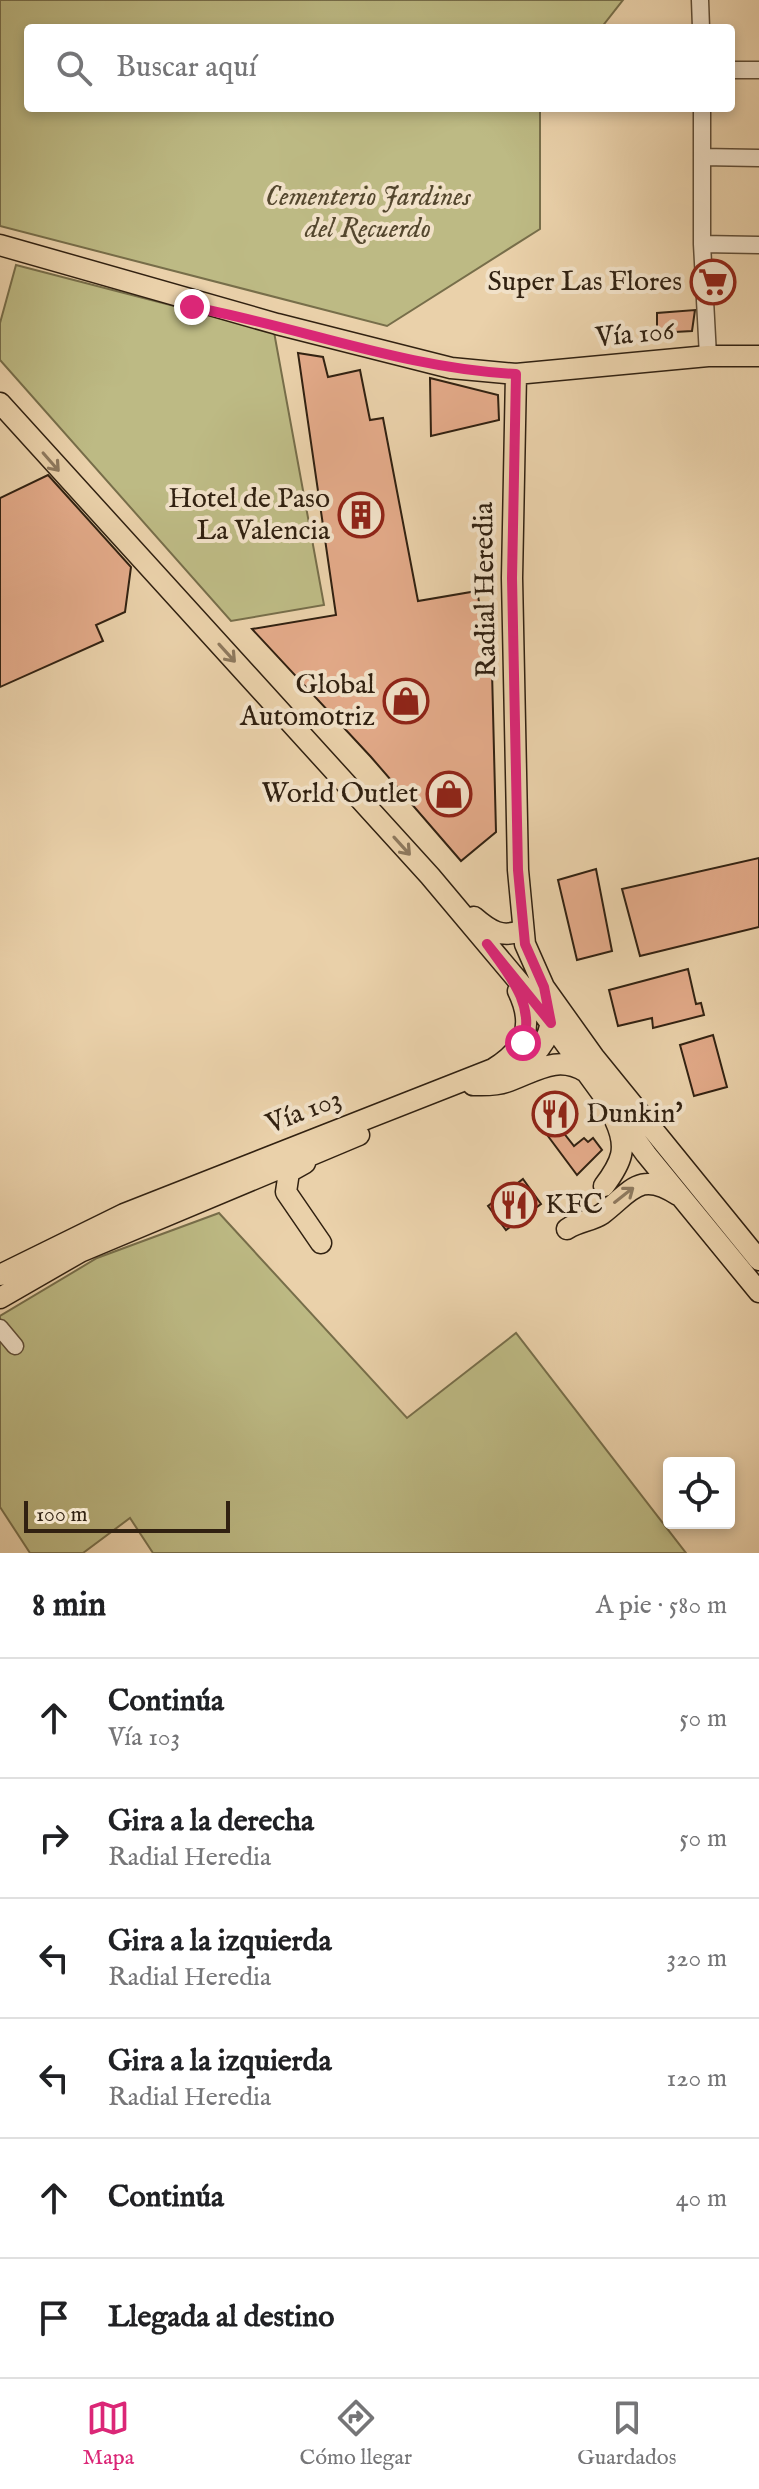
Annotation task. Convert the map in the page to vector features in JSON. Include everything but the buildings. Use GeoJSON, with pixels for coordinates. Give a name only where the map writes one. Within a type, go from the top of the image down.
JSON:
{"type":"FeatureCollection","features":[{"type":"Feature","properties":{"kind":"main road"},"geometry":{"type":"LineString","coordinates":[[0,245],[268,321],[451,368],[516,374]]}},
{"type":"Feature","properties":{"kind":"main road"},"geometry":{"type":"LineString","coordinates":[[0,255],[192,307],[268,321]]}},
{"type":"Feature","properties":{"kind":"main road","name":"Vía 106"},"geometry":{"type":"LineString","coordinates":[[516,374],[708,356],[759,356]]}},
{"type":"Feature","properties":{"kind":"main road","name":"Radial Heredia"},"geometry":{"type":"LineString","coordinates":[[516,374],[512,578],[518,870],[523,929],[530,959],[544,987],[594,1057],[759,1260]]}},
{"type":"Feature","properties":{"kind":"main road"},"geometry":{"type":"LineString","coordinates":[[0,403],[430,876],[551,1023],[646,1154],[759,1292]]}},
{"type":"Feature","properties":{"kind":"main road"},"geometry":{"type":"LineString","coordinates":[[430,876],[486,928],[509,934],[523,929]]}},
{"type":"Feature","properties":{"kind":"main road","name":"Vía 103"},"geometry":{"type":"LineString","coordinates":[[0,1275],[87,1230],[279,1151],[493,1069],[517,1053],[526,1034],[526,1011],[516,986],[487,944]]}},
{"type":"Feature","properties":{"kind":"main road"},"geometry":{"type":"LineString","coordinates":[[473,1085],[525,1063],[539,1050],[551,1023],[544,987]]}},
{"type":"Feature","properties":{"kind":"main road"},"geometry":{"type":"LineString","coordinates":[[473,1085],[503,1083],[554,1063],[574,1065],[589,1074]]}},
{"type":"Feature","properties":{"kind":"main road","name":"Vía 103"},"geometry":{"type":"LineString","coordinates":[[0,1298],[80,1252],[473,1085]]}},
{"type":"Feature","properties":{"kind":"main road"},"geometry":{"type":"LineString","coordinates":[[604,1095],[621,1132],[624,1151],[604,1186]]}},
{"type":"Feature","properties":{"kind":"main road"},"geometry":{"type":"LineString","coordinates":[[321,1243],[286,1192],[289,1172],[396,1118]]}},
{"type":"Feature","properties":{"kind":"main road"},"geometry":{"type":"LineString","coordinates":[[0,1283],[71,1245],[194,1194],[219,1177],[251,1177],[279,1151]]}},
{"type":"Feature","properties":{"kind":"main road"},"geometry":{"type":"LineString","coordinates":[[646,1154],[664,1160],[759,1276]]}},
{"type":"Feature","properties":{"kind":"main road"},"geometry":{"type":"LineString","coordinates":[[567,1229],[600,1215],[638,1185],[657,1184],[684,1199]]}},
{"type":"Feature","properties":{"kind":"street"},"geometry":{"type":"LineString","coordinates":[[700,0],[701,24]]}},
{"type":"Feature","properties":{"kind":"street"},"geometry":{"type":"LineString","coordinates":[[735,70],[759,70]]}},
{"type":"Feature","properties":{"kind":"street"},"geometry":{"type":"LineString","coordinates":[[702,112],[702,244],[708,356]]}},
{"type":"Feature","properties":{"kind":"street"},"geometry":{"type":"LineString","coordinates":[[702,157],[759,158]]}},
{"type":"Feature","properties":{"kind":"street"},"geometry":{"type":"LineString","coordinates":[[702,244],[759,245]]}},
{"type":"Feature","properties":{"kind":"street"},"geometry":{"type":"LineString","coordinates":[[0,1328],[15,1346]]}},
{"type":"Feature","properties":{"kind":"green space","name":"Cementerio Jardines del Recuerdo"},"geometry":{"type":"Polygon","coordinates":[[[0,0],[623,0],[604,24],[24,24],[24,112],[540,112],[540,229],[387,326],[0,226],[0,0]]]}},
{"type":"Feature","properties":{"kind":"green space"},"geometry":{"type":"Polygon","coordinates":[[[16,265],[274,332],[324,605],[231,621],[0,360],[0,323],[16,265]]]}},
{"type":"Feature","properties":{"kind":"green space"},"geometry":{"type":"Polygon","coordinates":[[[219,1213],[407,1418],[516,1333],[663,1523],[663,1529],[667,1529],[686,1553],[153,1553],[130,1518],[83,1553],[30,1553],[0,1507],[0,1316],[97,1258],[219,1213]]]}},
{"type":"Feature","properties":{"kind":"place","name":"Super Las Flores"},"geometry":{"type":"Point","coordinates":[713,282]}},
{"type":"Feature","properties":{"kind":"place","name":"Hotel de Paso La Valencia"},"geometry":{"type":"Point","coordinates":[361,515]}},
{"type":"Feature","properties":{"kind":"place","name":"Global Automotriz"},"geometry":{"type":"Point","coordinates":[406,701]}},
{"type":"Feature","properties":{"kind":"place","name":"World Outlet"},"geometry":{"type":"Point","coordinates":[449,794]}},
{"type":"Feature","properties":{"kind":"place","name":"Dunkin'"},"geometry":{"type":"Point","coordinates":[555,1114]}},
{"type":"Feature","properties":{"kind":"place","name":"KFC"},"geometry":{"type":"Point","coordinates":[514,1205]}},
{"type":"Feature","properties":{"kind":"route"},"geometry":{"type":"LineString","coordinates":[[192,307],[268,321],[451,368],[516,374],[512,578],[518,870],[525,944],[544,987],[551,1023],[487,944],[521,997],[527,1024],[523,1043]]}}]}
